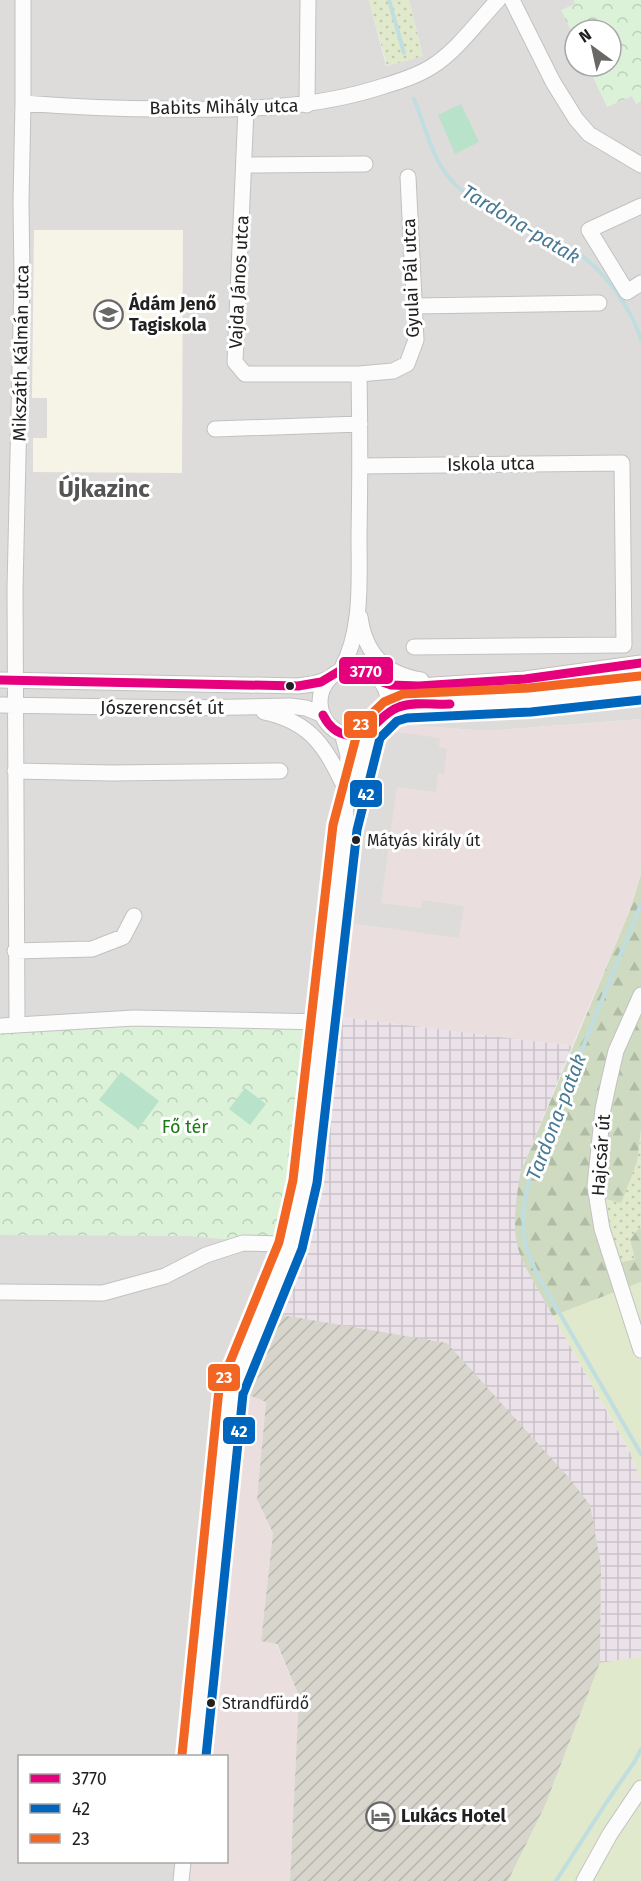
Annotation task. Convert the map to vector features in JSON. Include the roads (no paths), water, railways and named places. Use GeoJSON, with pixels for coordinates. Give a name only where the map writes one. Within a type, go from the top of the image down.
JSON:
{"type":"FeatureCollection","features":[{"type":"Feature","properties":{"kind":"street","name":"Mikszáth Kálmán utca"},"geometry":{"type":"LineString","coordinates":[[16,1025],[15,771],[7,705],[7,589],[22,289],[22,0]]}},
{"type":"Feature","properties":{"kind":"street"},"geometry":{"type":"LineString","coordinates":[[307,105],[308,0]]}},
{"type":"Feature","properties":{"kind":"street","name":"Babits Mihály utca"},"geometry":{"type":"LineString","coordinates":[[23,103],[81,108],[246,109],[307,105],[360,94],[400,81],[432,67],[498,0]]}},
{"type":"Feature","properties":{"kind":"street"},"geometry":{"type":"LineString","coordinates":[[512,0],[553,82],[576,120],[589,134],[641,165]]}},
{"type":"Feature","properties":{"kind":"street","name":"Vajda János utca"},"geometry":{"type":"LineString","coordinates":[[246,109],[235,362],[245,374],[359,374]]}},
{"type":"Feature","properties":{"kind":"street"},"geometry":{"type":"LineString","coordinates":[[245,165],[364,164]]}},
{"type":"Feature","properties":{"kind":"street","name":"Gyulai Pál utca"},"geometry":{"type":"LineString","coordinates":[[359,374],[393,371],[407,364],[416,340],[408,177]]}},
{"type":"Feature","properties":{"kind":"street"},"geometry":{"type":"LineString","coordinates":[[641,206],[589,230],[627,292],[641,282]]}},
{"type":"Feature","properties":{"kind":"street"},"geometry":{"type":"LineString","coordinates":[[415,306],[599,303]]}},
{"type":"Feature","properties":{"kind":"street"},"geometry":{"type":"LineString","coordinates":[[359,374],[361,466],[358,601],[351,645],[320,696],[323,716],[329,726],[342,734],[356,735],[369,732],[384,716],[405,706],[520,701],[641,688]]}},
{"type":"Feature","properties":{"kind":"street"},"geometry":{"type":"LineString","coordinates":[[215,429],[360,424]]}},
{"type":"Feature","properties":{"kind":"street","name":"Iskola utca"},"geometry":{"type":"LineString","coordinates":[[361,466],[622,463],[624,645],[414,647]]}},
{"type":"Feature","properties":{"kind":"street"},"geometry":{"type":"LineString","coordinates":[[358,601],[368,660],[387,698],[384,716]]}},
{"type":"Feature","properties":{"kind":"street"},"geometry":{"type":"LineString","coordinates":[[362,633],[372,653],[393,672],[424,680],[460,682]]}},
{"type":"Feature","properties":{"kind":"street"},"geometry":{"type":"LineString","coordinates":[[334,675],[356,668],[400,686],[525,679],[641,663]]}},
{"type":"Feature","properties":{"kind":"street","name":"Jószerencsét út"},"geometry":{"type":"LineString","coordinates":[[7,680],[298,686],[313,684],[334,675]]}},
{"type":"Feature","properties":{"kind":"street","name":"Jószerencsét út"},"geometry":{"type":"LineString","coordinates":[[7,705],[298,707],[312,710],[323,716]]}},
{"type":"Feature","properties":{"kind":"street"},"geometry":{"type":"LineString","coordinates":[[243,708],[275,714],[302,726],[326,750],[347,793]]}},
{"type":"Feature","properties":{"kind":"street"},"geometry":{"type":"LineString","coordinates":[[345,828],[369,732]]}},
{"type":"Feature","properties":{"kind":"street"},"geometry":{"type":"LineString","coordinates":[[194,1755],[231,1391],[290,1246],[305,1182],[345,828],[348,755],[342,734]]}},
{"type":"Feature","properties":{"kind":"street"},"geometry":{"type":"LineString","coordinates":[[15,771],[112,773],[280,771]]}},
{"type":"Feature","properties":{"kind":"street"},"geometry":{"type":"LineString","coordinates":[[15,951],[92,949],[123,937],[134,916]]}},
{"type":"Feature","properties":{"kind":"street","name":"Hajcsár út"},"geometry":{"type":"LineString","coordinates":[[641,995],[616,1051],[603,1109],[595,1186],[602,1229],[641,1350]]}},
{"type":"Feature","properties":{"kind":"street"},"geometry":{"type":"LineString","coordinates":[[0,1026],[134,1018],[322,1022]]}},
{"type":"Feature","properties":{"kind":"street"},"geometry":{"type":"LineString","coordinates":[[0,1292],[103,1293],[165,1276],[206,1255],[243,1244],[290,1246]]}},
{"type":"Feature","properties":{"kind":"street"},"geometry":{"type":"LineString","coordinates":[[584,1881],[610,1834],[641,1788]]}},
{"type":"Feature","properties":{"kind":"street"},"geometry":{"type":"LineString","coordinates":[[181,1881],[183,1863]]}},
{"type":"Feature","properties":{"kind":"waterway","name":"Tardona-patak"},"geometry":{"type":"LineString","coordinates":[[389,0],[404,53]]}},
{"type":"Feature","properties":{"kind":"waterway","name":"Tardona-patak"},"geometry":{"type":"LineString","coordinates":[[414,99],[434,153],[453,182],[478,202],[564,244],[591,263],[625,305],[641,340]]}},
{"type":"Feature","properties":{"kind":"waterway","name":"Tardona-patak"},"geometry":{"type":"LineString","coordinates":[[641,904],[529,1180],[523,1212],[525,1245],[537,1274],[641,1454]]}},
{"type":"Feature","properties":{"kind":"waterway","name":"Tardona-patak"},"geometry":{"type":"LineString","coordinates":[[556,1881],[641,1749]]}},
{"type":"Feature","properties":{"kind":"place","name":"Ádám Jenő Tagiskola"},"geometry":{"type":"Point","coordinates":[108,314]}},
{"type":"Feature","properties":{"kind":"place","name":"Mátyás király út"},"geometry":{"type":"Point","coordinates":[356,840]}},
{"type":"Feature","properties":{"kind":"place","name":"Strandfürdő"},"geometry":{"type":"Point","coordinates":[211,1703]}},
{"type":"Feature","properties":{"kind":"place","name":"Lukács Hotel"},"geometry":{"type":"Point","coordinates":[380,1816]}},
{"type":"Feature","properties":{"kind":"district","name":"Újkazinc"},"geometry":{"type":"Point","coordinates":[104,489]}},
{"type":"Feature","properties":{"kind":"park label","name":"Fő tér"},"geometry":{"type":"Point","coordinates":[185,1127]}}]}
